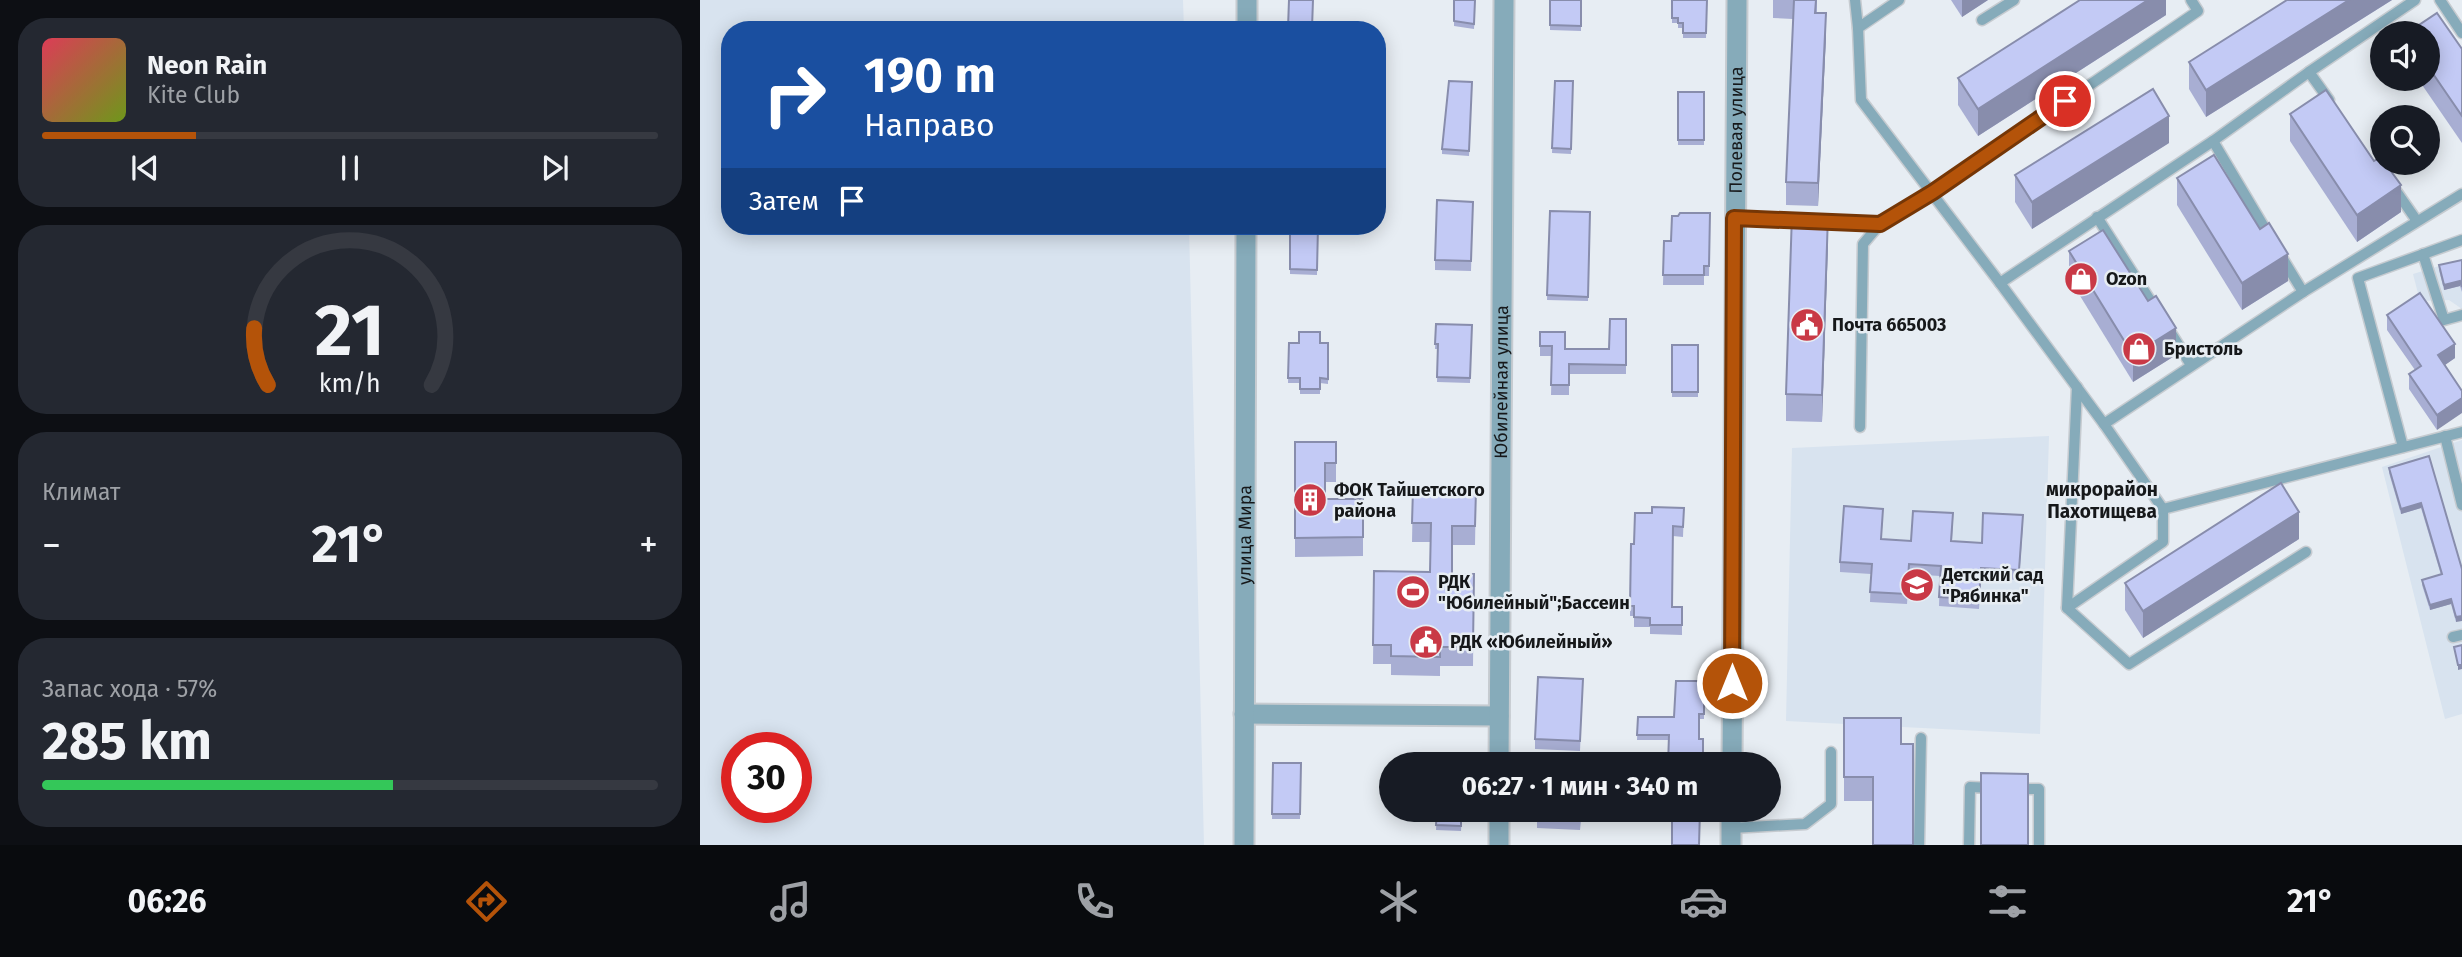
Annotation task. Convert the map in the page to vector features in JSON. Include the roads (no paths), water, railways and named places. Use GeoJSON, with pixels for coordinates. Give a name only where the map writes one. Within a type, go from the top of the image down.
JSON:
{"type":"FeatureCollection","features":[{"type":"Feature","properties":{"kind":"street"},"geometry":{"type":"LineString","coordinates":[[1247,0],[1247,21]]}},
{"type":"Feature","properties":{"kind":"street","name":"Юбилейная улица"},"geometry":{"type":"LineString","coordinates":[[1499,752],[1504,0]]}},
{"type":"Feature","properties":{"kind":"street","name":"Полевая улица"},"geometry":{"type":"LineString","coordinates":[[1731,752],[1737,0]]}},
{"type":"Feature","properties":{"kind":"street","name":"улица Мира"},"geometry":{"type":"LineString","coordinates":[[1244,845],[1246,235]]}},
{"type":"Feature","properties":{"kind":"street"},"geometry":{"type":"LineString","coordinates":[[1244,715],[1499,716]]}},
{"type":"Feature","properties":{"kind":"street"},"geometry":{"type":"LineString","coordinates":[[1499,822],[1499,845]]}},
{"type":"Feature","properties":{"kind":"lane"},"geometry":{"type":"LineString","coordinates":[[1854,0],[1861,100],[2077,386],[2163,509],[2163,542],[2067,608]]}},
{"type":"Feature","properties":{"kind":"lane"},"geometry":{"type":"LineString","coordinates":[[1858,28],[1899,0]]}},
{"type":"Feature","properties":{"kind":"lane"},"geometry":{"type":"LineString","coordinates":[[1982,20],[2014,0]]}},
{"type":"Feature","properties":{"kind":"lane"},"geometry":{"type":"LineString","coordinates":[[1860,427],[1863,244],[1880,224],[1933,192],[2198,11],[2191,0]]}},
{"type":"Feature","properties":{"kind":"lane"},"geometry":{"type":"LineString","coordinates":[[2000,283],[2213,141],[2415,0]]}},
{"type":"Feature","properties":{"kind":"lane"},"geometry":{"type":"LineString","coordinates":[[2440,0],[2462,33]]}},
{"type":"Feature","properties":{"kind":"lane"},"geometry":{"type":"LineString","coordinates":[[2309,72],[2332,104]]}},
{"type":"Feature","properties":{"kind":"lane"},"geometry":{"type":"LineString","coordinates":[[2213,141],[2303,292]]}},
{"type":"Feature","properties":{"kind":"lane"},"geometry":{"type":"LineString","coordinates":[[2386,178],[2417,221]]}},
{"type":"Feature","properties":{"kind":"lane"},"geometry":{"type":"LineString","coordinates":[[2105,424],[2303,292],[2462,194]]}},
{"type":"Feature","properties":{"kind":"lane"},"geometry":{"type":"LineString","coordinates":[[2098,217],[2191,365]]}},
{"type":"Feature","properties":{"kind":"lane"},"geometry":{"type":"LineString","coordinates":[[1734,218],[1880,224]]}},
{"type":"Feature","properties":{"kind":"lane"},"geometry":{"type":"LineString","coordinates":[[2403,447],[2358,278],[2462,240]]}},
{"type":"Feature","properties":{"kind":"lane"},"geometry":{"type":"LineString","coordinates":[[2423,254],[2444,320],[2462,316]]}},
{"type":"Feature","properties":{"kind":"lane"},"geometry":{"type":"LineString","coordinates":[[2067,608],[2077,386]]}},
{"type":"Feature","properties":{"kind":"lane"},"geometry":{"type":"LineString","coordinates":[[2163,509],[2462,432]]}},
{"type":"Feature","properties":{"kind":"lane"},"geometry":{"type":"LineString","coordinates":[[2445,436],[2462,505]]}},
{"type":"Feature","properties":{"kind":"lane"},"geometry":{"type":"LineString","coordinates":[[2067,608],[2129,664],[2306,552]]}},
{"type":"Feature","properties":{"kind":"lane"},"geometry":{"type":"LineString","coordinates":[[1919,845],[1921,738]]}},
{"type":"Feature","properties":{"kind":"lane"},"geometry":{"type":"LineString","coordinates":[[1731,828],[1805,824],[1831,804],[1830,752]]}},
{"type":"Feature","properties":{"kind":"lane"},"geometry":{"type":"LineString","coordinates":[[1969,845],[1970,787],[1997,788]]}},
{"type":"Feature","properties":{"kind":"lane"},"geometry":{"type":"LineString","coordinates":[[2011,788],[2039,789],[2039,845]]}},
{"type":"Feature","properties":{"kind":"place","name":"Ozon"},"geometry":{"type":"Point","coordinates":[2081,279]}},
{"type":"Feature","properties":{"kind":"place","name":"Почта 665003"},"geometry":{"type":"Point","coordinates":[1807,325]}},
{"type":"Feature","properties":{"kind":"place","name":"Бристоль"},"geometry":{"type":"Point","coordinates":[2139,349]}},
{"type":"Feature","properties":{"kind":"place","name":"ФОК Тайшетского района"},"geometry":{"type":"Point","coordinates":[1310,500]}},
{"type":"Feature","properties":{"kind":"place","name":"Детский сад \"Рябинка\""},"geometry":{"type":"Point","coordinates":[1917,585]}},
{"type":"Feature","properties":{"kind":"place","name":"РДК \"Юбилейный\";Бассеин"},"geometry":{"type":"Point","coordinates":[1413,592]}},
{"type":"Feature","properties":{"kind":"place","name":"РДК «Юбилейный»"},"geometry":{"type":"Point","coordinates":[1426,642]}},
{"type":"Feature","properties":{"kind":"district","name":"микрорайон Пахотищева"},"geometry":{"type":"Point","coordinates":[2102,500]}}]}
